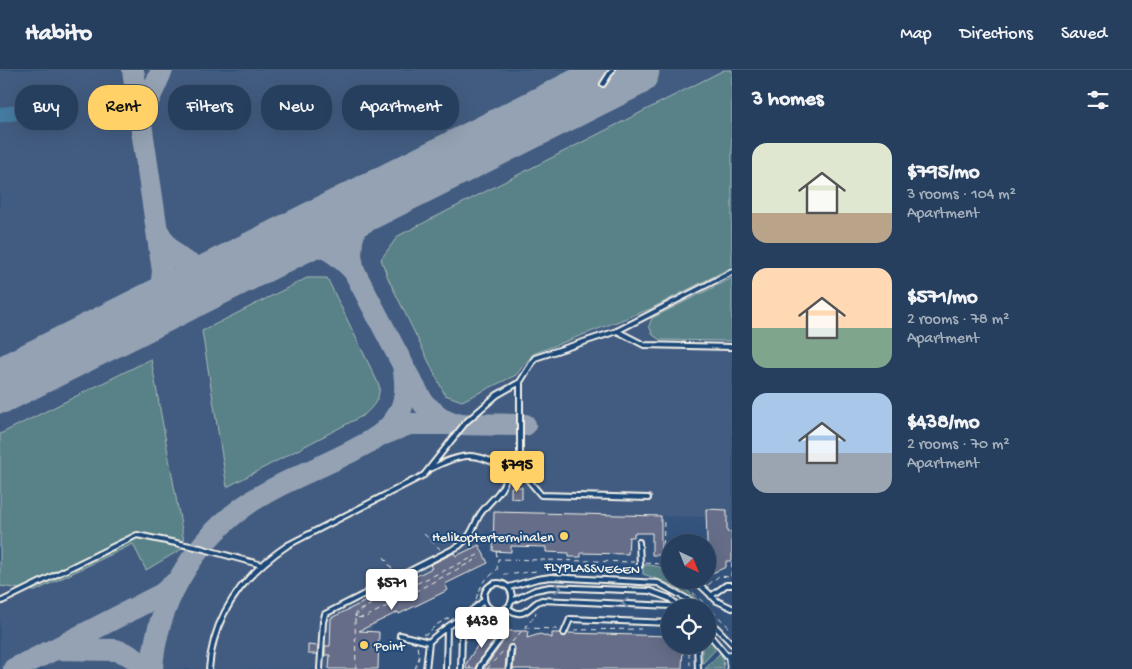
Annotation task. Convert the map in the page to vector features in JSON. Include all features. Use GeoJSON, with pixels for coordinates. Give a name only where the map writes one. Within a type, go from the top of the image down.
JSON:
{"type":"FeatureCollection","features":[{"type":"Feature","properties":{"kind":"lane"},"geometry":{"type":"LineString","coordinates":[[603,84],[612,70]]}},
{"type":"Feature","properties":{"kind":"lane"},"geometry":{"type":"LineString","coordinates":[[209,669],[214,638],[227,607],[244,583],[262,565],[288,545],[424,475],[458,431],[476,412],[497,395],[520,382],[535,358],[617,331],[732,272]]}},
{"type":"Feature","properties":{"kind":"lane"},"geometry":{"type":"LineString","coordinates":[[617,331],[644,345],[732,347]]}},
{"type":"Feature","properties":{"kind":"lane"},"geometry":{"type":"LineString","coordinates":[[520,382],[520,470],[541,495],[648,498]]}},
{"type":"Feature","properties":{"kind":"lane"},"geometry":{"type":"LineString","coordinates":[[320,669],[322,622],[325,614],[459,546],[474,530],[479,516],[498,494],[507,476],[507,470],[501,466],[486,458],[469,455],[440,464],[426,471]]}},
{"type":"Feature","properties":{"kind":"lane"},"geometry":{"type":"LineString","coordinates":[[507,476],[520,470]]}},
{"type":"Feature","properties":{"kind":"lane"},"geometry":{"type":"LineString","coordinates":[[0,602],[137,535],[200,548],[262,565]]}},
{"type":"Feature","properties":{"kind":"lane"},"geometry":{"type":"LineString","coordinates":[[639,542],[639,564]]}},
{"type":"Feature","properties":{"kind":"lane","name":"FLYPLASSVEGEN"},"geometry":{"type":"LineString","coordinates":[[429,642],[437,634],[472,611],[484,600],[484,593],[487,587],[492,583],[498,582],[509,587],[551,577],[658,583],[689,599]]}},
{"type":"Feature","properties":{"kind":"lane"},"geometry":{"type":"LineString","coordinates":[[711,596],[726,585],[732,585]]}},
{"type":"Feature","properties":{"kind":"lane"},"geometry":{"type":"LineString","coordinates":[[509,587],[512,601]]}},
{"type":"Feature","properties":{"kind":"lane"},"geometry":{"type":"LineString","coordinates":[[484,600],[486,606],[498,611],[507,608],[512,601],[535,590],[550,588],[650,591],[670,599]]}},
{"type":"Feature","properties":{"kind":"lane"},"geometry":{"type":"LineString","coordinates":[[704,589],[717,601],[732,608]]}},
{"type":"Feature","properties":{"kind":"lane"},"geometry":{"type":"LineString","coordinates":[[507,608],[516,613],[524,613],[536,602],[542,600],[661,605]]}},
{"type":"Feature","properties":{"kind":"lane"},"geometry":{"type":"LineString","coordinates":[[480,669],[480,666],[501,638],[498,611]]}},
{"type":"Feature","properties":{"kind":"lane"},"geometry":{"type":"LineString","coordinates":[[564,633],[570,619],[661,623]]}},
{"type":"Feature","properties":{"kind":"lane"},"geometry":{"type":"LineString","coordinates":[[461,669],[462,634],[478,624],[500,625]]}},
{"type":"Feature","properties":{"kind":"lane"},"geometry":{"type":"LineString","coordinates":[[716,627],[732,644]]}},
{"type":"Feature","properties":{"kind":"lane"},"geometry":{"type":"LineString","coordinates":[[446,669],[447,628]]}},
{"type":"Feature","properties":{"kind":"lane"},"geometry":{"type":"LineString","coordinates":[[400,635],[429,642],[426,669]]}},
{"type":"Feature","properties":{"kind":"lane"},"geometry":{"type":"LineString","coordinates":[[716,641],[731,661]]}},
{"type":"Feature","properties":{"kind":"lane"},"geometry":{"type":"LineString","coordinates":[[508,648],[509,669]]}},
{"type":"Feature","properties":{"kind":"lane"},"geometry":{"type":"LineString","coordinates":[[697,654],[698,669]]}},
{"type":"Feature","properties":{"kind":"path"},"geometry":{"type":"LineString","coordinates":[[664,518],[664,534]]}},
{"type":"Feature","properties":{"kind":"path"},"geometry":{"type":"LineString","coordinates":[[424,534],[441,549]]}},
{"type":"Feature","properties":{"kind":"path"},"geometry":{"type":"LineString","coordinates":[[474,603],[483,582],[497,570],[498,559],[496,552]]}},
{"type":"Feature","properties":{"kind":"path"},"geometry":{"type":"LineString","coordinates":[[355,618],[366,617],[478,556],[356,612],[355,618],[356,669]]}},
{"type":"Feature","properties":{"kind":"path"},"geometry":{"type":"LineString","coordinates":[[384,557],[394,572]]}},
{"type":"Feature","properties":{"kind":"path"},"geometry":{"type":"LineString","coordinates":[[498,559],[661,564]]}},
{"type":"Feature","properties":{"kind":"path"},"geometry":{"type":"LineString","coordinates":[[716,579],[719,576],[731,577],[732,561]]}},
{"type":"Feature","properties":{"kind":"path"},"geometry":{"type":"LineString","coordinates":[[537,568],[537,575]]}},
{"type":"Feature","properties":{"kind":"path"},"geometry":{"type":"LineString","coordinates":[[504,574],[516,575],[524,572],[536,572]]}},
{"type":"Feature","properties":{"kind":"path"},"geometry":{"type":"LineString","coordinates":[[689,589],[732,630]]}},
{"type":"Feature","properties":{"kind":"path"},"geometry":{"type":"LineString","coordinates":[[512,641],[535,616],[536,610]]}},
{"type":"Feature","properties":{"kind":"path"},"geometry":{"type":"LineString","coordinates":[[415,669],[419,658],[416,640],[417,633],[427,634],[436,625],[451,616]]}},
{"type":"Feature","properties":{"kind":"path"},"geometry":{"type":"LineString","coordinates":[[525,628],[557,629]]}},
{"type":"Feature","properties":{"kind":"path"},"geometry":{"type":"LineString","coordinates":[[574,630],[647,628]]}},
{"type":"Feature","properties":{"kind":"path"},"geometry":{"type":"LineString","coordinates":[[487,669],[508,648]]}},
{"type":"Feature","properties":{"kind":"path"},"geometry":{"type":"LineString","coordinates":[[689,654],[690,665]]}},
{"type":"Feature","properties":{"kind":"shaded area"},"geometry":{"type":"Polygon","coordinates":[[[0,70],[732,70],[732,532],[727,532],[705,517],[662,516],[645,533],[636,533],[635,537],[629,537],[631,554],[581,552],[581,555],[576,557],[569,555],[569,552],[546,551],[546,545],[511,545],[511,551],[493,551],[494,532],[488,532],[487,528],[484,541],[478,546],[487,563],[445,585],[447,592],[396,614],[395,611],[372,627],[371,633],[377,669],[0,669],[0,70]]]}},
{"type":"Feature","properties":{"kind":"green space"},"geometry":{"type":"Polygon","coordinates":[[[724,70],[732,70],[732,267],[650,309],[533,354],[516,375],[462,401],[445,395],[388,278],[381,259],[398,236],[724,70]]]}},
{"type":"Feature","properties":{"kind":"green space"},"geometry":{"type":"Polygon","coordinates":[[[307,278],[327,278],[379,385],[378,398],[364,415],[227,487],[202,331],[307,278]]]}},
{"type":"Feature","properties":{"kind":"green space"},"geometry":{"type":"Polygon","coordinates":[[[732,278],[732,341],[660,340],[653,335],[649,326],[652,318],[732,278]]]}},
{"type":"Feature","properties":{"kind":"green space"},"geometry":{"type":"Polygon","coordinates":[[[151,359],[185,547],[146,570],[133,544],[35,591],[0,586],[0,434],[151,359]]]}},
{"type":"Feature","properties":{"kind":"green space"},"geometry":{"type":"Polygon","coordinates":[[[643,565],[661,568],[661,581],[643,574],[643,565]]]}},
{"type":"Feature","properties":{"kind":"green space"},"geometry":{"type":"Polygon","coordinates":[[[677,589],[686,589],[696,599],[691,599],[677,589]]]}},
{"type":"Feature","properties":{"kind":"green space"},"geometry":{"type":"Polygon","coordinates":[[[720,653],[723,658],[724,669],[705,669],[720,653]]]}},
{"type":"Feature","properties":{"kind":"green space"},"geometry":{"type":"Polygon","coordinates":[[[702,654],[711,654],[702,664],[702,654]]]}},
{"type":"Feature","properties":{"kind":"building"},"geometry":{"type":"Polygon","coordinates":[[[511,487],[522,487],[522,499],[511,498],[511,487]]]}},
{"type":"Feature","properties":{"kind":"building"},"geometry":{"type":"Polygon","coordinates":[[[706,509],[727,510],[727,532],[732,532],[732,561],[726,561],[726,567],[716,571],[716,534],[707,534],[706,509]]]}},
{"type":"Feature","properties":{"kind":"building","name":"Helikopterterminalen"},"geometry":{"type":"Polygon","coordinates":[[[494,512],[661,516],[661,555],[652,555],[652,533],[634,533],[634,537],[629,537],[628,554],[581,553],[581,557],[569,557],[569,553],[546,552],[546,547],[511,546],[511,552],[493,551],[494,512]]]}},
{"type":"Feature","properties":{"kind":"building"},"geometry":{"type":"Polygon","coordinates":[[[479,545],[488,563],[445,584],[448,590],[359,631],[379,632],[378,669],[329,669],[330,655],[325,655],[325,646],[330,646],[331,618],[399,585],[397,582],[405,578],[407,581],[432,568],[430,565],[454,553],[456,556],[479,545]]]}},
{"type":"Feature","properties":{"kind":"building"},"geometry":{"type":"Polygon","coordinates":[[[487,630],[496,631],[497,637],[477,664],[476,669],[466,669],[467,662],[487,630]]]}},
{"type":"Feature","properties":{"kind":"building"},"geometry":{"type":"Polygon","coordinates":[[[504,631],[528,631],[527,638],[540,634],[552,638],[552,633],[560,633],[564,637],[568,633],[661,636],[661,654],[683,654],[682,669],[513,669],[515,648],[511,644],[507,648],[505,669],[484,669],[504,640],[504,631]]]}},
{"type":"Feature","properties":{"kind":"building"},"geometry":{"type":"Polygon","coordinates":[[[308,645],[318,646],[317,654],[308,654],[308,645]]]}},
{"type":"Feature","properties":{"kind":"waterway"},"geometry":{"type":"LineString","coordinates":[[0,115],[15,113]]}},
{"type":"Feature","properties":{"kind":"taxiway"},"geometry":{"type":"LineString","coordinates":[[133,70],[163,271],[158,296],[142,315]]}},
{"type":"Feature","properties":{"kind":"taxiway"},"geometry":{"type":"LineString","coordinates":[[155,85],[162,70]]}},
{"type":"Feature","properties":{"kind":"taxiway"},"geometry":{"type":"LineString","coordinates":[[152,669],[155,646],[169,600],[179,579],[207,540],[224,523],[253,500],[376,438],[389,427],[399,413],[405,390],[403,365],[354,271],[351,256],[352,240],[358,221],[372,204],[388,192]]}},
{"type":"Feature","properties":{"kind":"taxiway"},"geometry":{"type":"LineString","coordinates":[[159,233],[175,255],[195,266],[218,269],[244,264]]}},
{"type":"Feature","properties":{"kind":"taxiway"},"geometry":{"type":"LineString","coordinates":[[269,252],[295,245],[306,244],[324,247],[343,260],[354,271]]}},
{"type":"Feature","properties":{"kind":"taxiway"},"geometry":{"type":"LineString","coordinates":[[406,372],[424,404],[442,419],[453,424],[525,425]]}},
{"type":"Feature","properties":{"kind":"taxiway"},"geometry":{"type":"LineString","coordinates":[[384,434],[409,424],[450,424]]}},
{"type":"Feature","properties":{"kind":"taxiway"},"geometry":{"type":"LineString","coordinates":[[55,649],[162,594],[176,582]]}},
{"type":"Feature","properties":{"kind":"taxiway"},"geometry":{"type":"LineString","coordinates":[[14,669],[55,649],[116,650],[135,659],[145,669]]}},
{"type":"Feature","properties":{"kind":"runway"},"geometry":{"type":"LineString","coordinates":[[0,386],[632,70]]}},
{"type":"Feature","properties":{"kind":"place","name":"Helikopterterminalen"},"geometry":{"type":"Point","coordinates":[564,536]}},
{"type":"Feature","properties":{"kind":"place","name":"Point"},"geometry":{"type":"Point","coordinates":[364,645]}}]}
